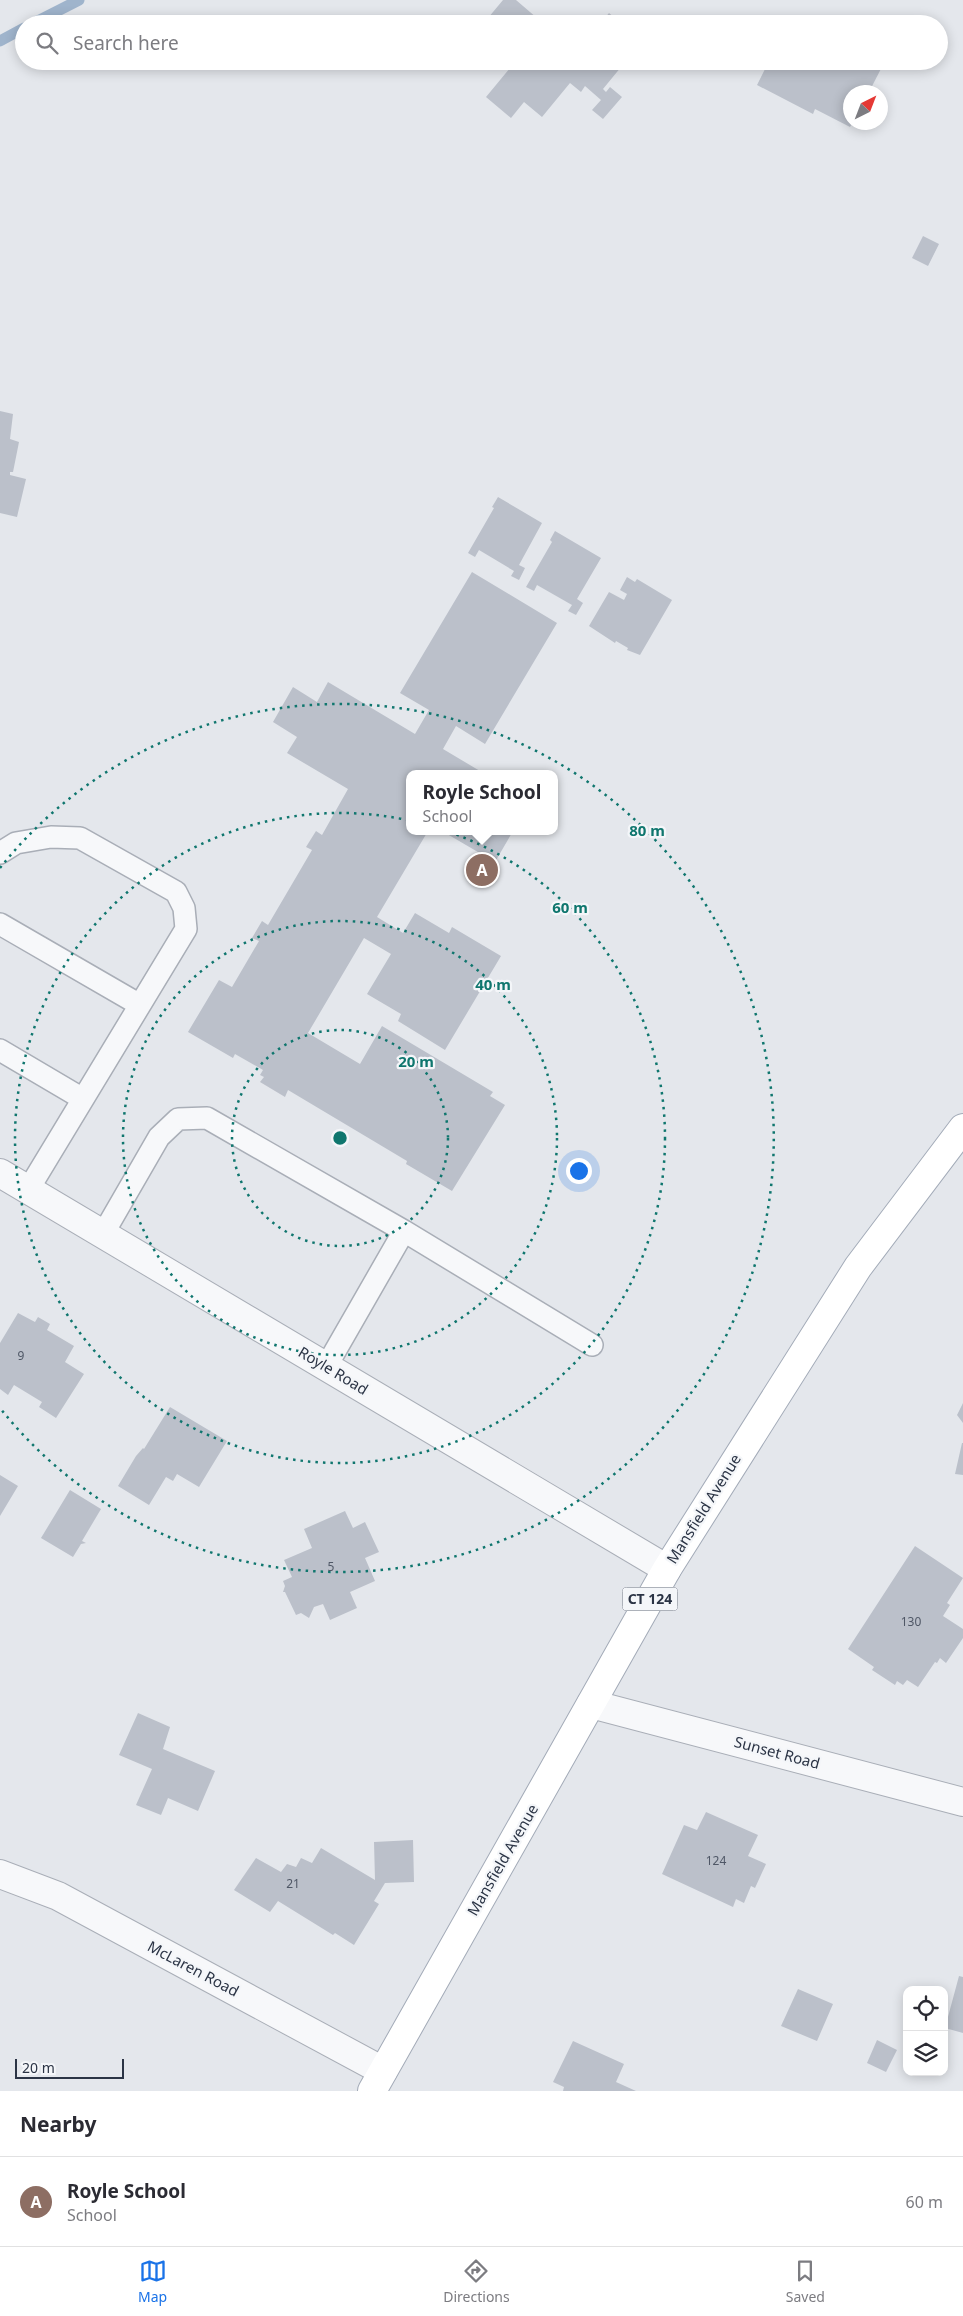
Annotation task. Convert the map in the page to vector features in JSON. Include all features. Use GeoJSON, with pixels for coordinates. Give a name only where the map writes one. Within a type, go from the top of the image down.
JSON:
{"type":"FeatureCollection","features":[{"type":"Feature","properties":{"kind":"main road","name":"Mansfield Avenue"},"geometry":{"type":"LineString","coordinates":[[377,2081],[667,1569],[858,1267],[963,1128]]}},
{"type":"Feature","properties":{"kind":"street","name":"Royle Road"},"geometry":{"type":"LineString","coordinates":[[0,1173],[667,1569]]}},
{"type":"Feature","properties":{"kind":"street","name":"Sunset Road"},"geometry":{"type":"LineString","coordinates":[[591,1704],[963,1802]]}},
{"type":"Feature","properties":{"kind":"street","name":"McLaren Road"},"geometry":{"type":"LineString","coordinates":[[0,1874],[58,1896],[377,2081]]}},
{"type":"Feature","properties":{"kind":"lane"},"geometry":{"type":"LineString","coordinates":[[0,853],[16,843],[50,837],[80,838],[176,892],[184,908],[186,929],[28,1190]]}},
{"type":"Feature","properties":{"kind":"lane"},"geometry":{"type":"LineString","coordinates":[[0,924],[140,1005]]}},
{"type":"Feature","properties":{"kind":"lane"},"geometry":{"type":"LineString","coordinates":[[0,1050],[83,1099]]}},
{"type":"Feature","properties":{"kind":"lane"},"geometry":{"type":"LineString","coordinates":[[103,1234],[159,1137],[178,1119],[207,1118],[404,1231],[592,1345]]}},
{"type":"Feature","properties":{"kind":"lane"},"geometry":{"type":"LineString","coordinates":[[326,1367],[404,1231]]}},
{"type":"Feature","properties":{"kind":"building"},"geometry":{"type":"Polygon","coordinates":[[[503,0],[516,0],[534,15],[490,15],[503,0]]]}},
{"type":"Feature","properties":{"kind":"building"},"geometry":{"type":"Polygon","coordinates":[[[508,70],[619,70],[603,89],[606,92],[610,87],[622,97],[603,119],[592,110],[601,100],[585,86],[581,92],[570,83],[542,117],[524,102],[511,118],[486,97],[508,70]]]}},
{"type":"Feature","properties":{"kind":"building"},"geometry":{"type":"Polygon","coordinates":[[[764,70],[880,70],[873,85],[843,85],[843,123],[815,109],[813,114],[757,85],[764,70]]]}},
{"type":"Feature","properties":{"kind":"building"},"geometry":{"type":"Polygon","coordinates":[[[923,236],[939,244],[928,266],[912,258],[923,236]]]}},
{"type":"Feature","properties":{"kind":"building"},"geometry":{"type":"Polygon","coordinates":[[[0,411],[13,414],[10,439],[19,442],[13,472],[10,472],[10,475],[26,479],[17,517],[0,513],[0,411]]]}},
{"type":"Feature","properties":{"kind":"building"},"geometry":{"type":"Polygon","coordinates":[[[498,497],[542,523],[519,565],[525,568],[519,580],[511,576],[514,571],[479,550],[475,557],[468,553],[494,508],[492,507],[498,497]]]}},
{"type":"Feature","properties":{"kind":"building"},"geometry":{"type":"Polygon","coordinates":[[[555,531],[601,558],[577,599],[583,603],[576,615],[568,611],[572,605],[537,585],[534,591],[526,587],[552,542],[550,540],[555,531]]]}},
{"type":"Feature","properties":{"kind":"building"},"geometry":{"type":"Polygon","coordinates":[[[472,572],[557,623],[485,744],[456,726],[443,749],[478,770],[406,770],[406,835],[426,835],[377,917],[403,933],[415,913],[449,933],[452,927],[501,956],[445,1050],[398,1021],[401,1014],[367,994],[391,954],[364,938],[308,1033],[360,1064],[382,1026],[493,1092],[490,1096],[505,1105],[452,1191],[406,1164],[407,1161],[288,1090],[285,1097],[260,1082],[264,1077],[260,1075],[263,1070],[235,1054],[233,1058],[188,1032],[219,980],[232,987],[259,941],[252,938],[262,921],[268,925],[312,850],[306,847],[316,831],[322,835],[348,789],[287,753],[297,737],[273,722],[293,687],[317,702],[328,682],[415,734],[429,710],[400,693],[472,572]]]}},
{"type":"Feature","properties":{"kind":"building"},"geometry":{"type":"Polygon","coordinates":[[[627,577],[635,582],[637,579],[672,600],[640,655],[627,650],[628,648],[616,641],[615,643],[589,626],[609,592],[624,600],[627,594],[620,590],[627,577]]]}},
{"type":"Feature","properties":{"kind":"building"},"geometry":{"type":"Polygon","coordinates":[[[449,835],[511,835],[495,862],[449,835]]]}},
{"type":"Feature","properties":{"kind":"building"},"geometry":{"type":"Polygon","coordinates":[[[18,1313],[35,1322],[38,1317],[50,1324],[47,1330],[74,1346],[65,1362],[84,1374],[56,1418],[39,1407],[42,1402],[14,1385],[8,1395],[0,1389],[0,1343],[18,1313]]]}},
{"type":"Feature","properties":{"kind":"building"},"geometry":{"type":"Polygon","coordinates":[[[963,1403],[963,1423],[957,1415],[963,1403]]]}},
{"type":"Feature","properties":{"kind":"building"},"geometry":{"type":"Polygon","coordinates":[[[170,1407],[227,1441],[199,1487],[177,1474],[173,1481],[166,1477],[149,1505],[118,1486],[170,1407]]]}},
{"type":"Feature","properties":{"kind":"building"},"geometry":{"type":"Polygon","coordinates":[[[963,1443],[963,1475],[955,1474],[963,1443]]]}},
{"type":"Feature","properties":{"kind":"building"},"geometry":{"type":"Polygon","coordinates":[[[0,1475],[18,1486],[0,1516],[0,1475]]]}},
{"type":"Feature","properties":{"kind":"building"},"geometry":{"type":"Polygon","coordinates":[[[70,1490],[101,1509],[82,1541],[86,1543],[81,1544],[73,1557],[41,1538],[70,1490]]]}},
{"type":"Feature","properties":{"kind":"building"},"geometry":{"type":"Polygon","coordinates":[[[345,1511],[353,1528],[365,1522],[379,1552],[365,1558],[375,1581],[350,1592],[357,1608],[330,1620],[323,1604],[314,1607],[309,1618],[301,1613],[296,1615],[285,1592],[283,1592],[285,1586],[283,1581],[292,1577],[284,1560],[312,1548],[304,1529],[345,1511]]]}},
{"type":"Feature","properties":{"kind":"building"},"geometry":{"type":"Polygon","coordinates":[[[915,1546],[963,1578],[947,1603],[950,1605],[943,1616],[963,1629],[963,1638],[946,1663],[940,1658],[937,1663],[935,1662],[918,1687],[907,1680],[903,1685],[897,1681],[895,1685],[872,1670],[874,1667],[848,1649],[915,1546]]]}},
{"type":"Feature","properties":{"kind":"building"},"geometry":{"type":"Polygon","coordinates":[[[138,1713],[170,1727],[163,1749],[215,1771],[198,1811],[168,1798],[161,1815],[136,1805],[152,1769],[119,1755],[138,1713]]]}},
{"type":"Feature","properties":{"kind":"building"},"geometry":{"type":"Polygon","coordinates":[[[706,1812],[758,1835],[748,1856],[766,1864],[755,1888],[751,1886],[744,1903],[736,1899],[733,1907],[662,1874],[684,1825],[697,1830],[706,1812]]]}},
{"type":"Feature","properties":{"kind":"building"},"geometry":{"type":"Polygon","coordinates":[[[413,1840],[414,1882],[385,1883],[374,1901],[379,1904],[354,1945],[335,1933],[333,1935],[278,1901],[270,1912],[234,1890],[256,1858],[281,1872],[287,1864],[296,1867],[301,1858],[312,1863],[321,1848],[375,1880],[374,1842],[413,1840]]]}},
{"type":"Feature","properties":{"kind":"building"},"geometry":{"type":"Polygon","coordinates":[[[959,1976],[963,1977],[963,2033],[948,2029],[948,2017],[959,1976]]]}},
{"type":"Feature","properties":{"kind":"building"},"geometry":{"type":"Polygon","coordinates":[[[798,1989],[833,2004],[817,2041],[781,2026],[798,1989]]]}},
{"type":"Feature","properties":{"kind":"building"},"geometry":{"type":"Polygon","coordinates":[[[877,2040],[897,2050],[886,2072],[867,2063],[877,2040]]]}},
{"type":"Feature","properties":{"kind":"building"},"geometry":{"type":"Polygon","coordinates":[[[573,2041],[624,2064],[616,2082],[636,2091],[563,2091],[564,2087],[553,2082],[573,2041]]]}},
{"type":"Feature","properties":{"kind":"waterway"},"geometry":{"type":"LineString","coordinates":[[50,15],[79,0]]}},
{"type":"Feature","properties":{"kind":"waterway"},"geometry":{"type":"LineString","coordinates":[[0,41],[15,33]]}},
{"type":"Feature","properties":{"kind":"place","name":"Royle School"},"geometry":{"type":"Point","coordinates":[482,870]}}]}
